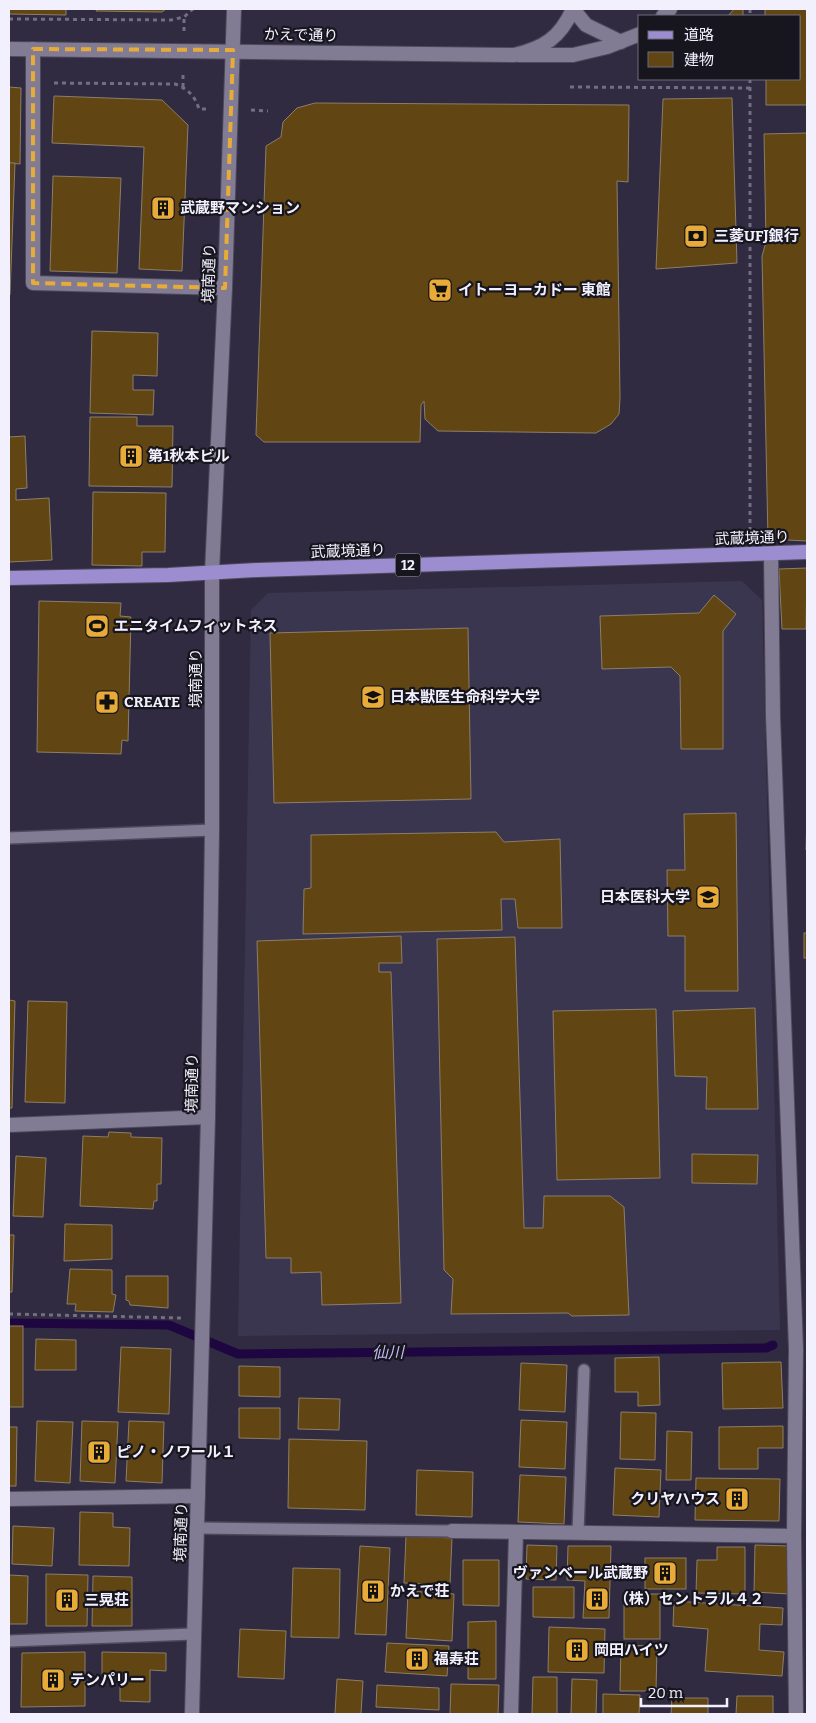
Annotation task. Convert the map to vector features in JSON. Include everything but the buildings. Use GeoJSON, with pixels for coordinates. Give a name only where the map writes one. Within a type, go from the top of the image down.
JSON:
{"type":"FeatureCollection","features":[{"type":"Feature","properties":{"kind":"main road","name":"武蔵境通り"},"geometry":{"type":"LineString","coordinates":[[9,578],[807,552]]}},
{"type":"Feature","properties":{"kind":"street","name":"境南通り"},"geometry":{"type":"LineString","coordinates":[[192,1714],[208,1117],[212,830],[212,572],[225,288],[234,9]]}},
{"type":"Feature","properties":{"kind":"street","name":"かえで通り"},"geometry":{"type":"LineString","coordinates":[[9,49],[233,50],[514,55],[534,50],[548,42],[563,29],[573,9]]}},
{"type":"Feature","properties":{"kind":"street"},"geometry":{"type":"LineString","coordinates":[[573,9],[586,24],[621,42]]}},
{"type":"Feature","properties":{"kind":"street"},"geometry":{"type":"LineString","coordinates":[[514,55],[573,55],[621,42],[638,35]]}},
{"type":"Feature","properties":{"kind":"street"},"geometry":{"type":"LineString","coordinates":[[33,49],[33,283],[225,288]]}},
{"type":"Feature","properties":{"kind":"street"},"geometry":{"type":"LineString","coordinates":[[771,554],[773,717],[796,1349],[794,1536],[802,1637],[796,1714]]}},
{"type":"Feature","properties":{"kind":"street"},"geometry":{"type":"LineString","coordinates":[[9,1125],[208,1117]]}},
{"type":"Feature","properties":{"kind":"street"},"geometry":{"type":"LineString","coordinates":[[9,1500],[198,1496]]}},
{"type":"Feature","properties":{"kind":"street"},"geometry":{"type":"LineString","coordinates":[[452,1531],[794,1536]]}},
{"type":"Feature","properties":{"kind":"street"},"geometry":{"type":"LineString","coordinates":[[511,1714],[516,1532]]}},
{"type":"Feature","properties":{"kind":"lane"},"geometry":{"type":"LineString","coordinates":[[9,838],[212,830]]}},
{"type":"Feature","properties":{"kind":"lane"},"geometry":{"type":"LineString","coordinates":[[578,1533],[584,1370]]}},
{"type":"Feature","properties":{"kind":"lane"},"geometry":{"type":"LineString","coordinates":[[198,1528],[452,1531]]}},
{"type":"Feature","properties":{"kind":"lane"},"geometry":{"type":"LineString","coordinates":[[9,1641],[193,1634]]}},
{"type":"Feature","properties":{"kind":"path"},"geometry":{"type":"LineString","coordinates":[[9,19],[171,20],[184,17],[193,9]]}},
{"type":"Feature","properties":{"kind":"path"},"geometry":{"type":"LineString","coordinates":[[750,80],[750,538]]}},
{"type":"Feature","properties":{"kind":"path"},"geometry":{"type":"LineString","coordinates":[[33,82],[175,84],[185,87],[195,98],[199,109],[211,109]]}},
{"type":"Feature","properties":{"kind":"path"},"geometry":{"type":"LineString","coordinates":[[570,87],[750,88]]}},
{"type":"Feature","properties":{"kind":"path"},"geometry":{"type":"LineString","coordinates":[[250,110],[268,111]]}},
{"type":"Feature","properties":{"kind":"path"},"geometry":{"type":"LineString","coordinates":[[9,1314],[203,1318]]}},
{"type":"Feature","properties":{"kind":"highlighted area"},"geometry":{"type":"Polygon","coordinates":[[[33,49],[233,50],[225,288],[33,283],[33,49]]]}},
{"type":"Feature","properties":{"kind":"shaded area"},"geometry":{"type":"Polygon","coordinates":[[[742,581],[762,600],[780,1330],[238,1336],[251,610],[268,593],[742,581]]]}},
{"type":"Feature","properties":{"kind":"waterway","name":"仙川"},"geometry":{"type":"LineString","coordinates":[[9,1323],[169,1325],[238,1354],[766,1348],[773,1345]]}},
{"type":"Feature","properties":{"kind":"place","name":"武蔵野マンション"},"geometry":{"type":"Point","coordinates":[163,208]}},
{"type":"Feature","properties":{"kind":"place","name":"三菱UFJ銀行"},"geometry":{"type":"Point","coordinates":[696,236]}},
{"type":"Feature","properties":{"kind":"place","name":"イトーヨーカドー 東館"},"geometry":{"type":"Point","coordinates":[440,290]}},
{"type":"Feature","properties":{"kind":"place","name":"第1秋本ビル"},"geometry":{"type":"Point","coordinates":[131,456]}},
{"type":"Feature","properties":{"kind":"place","name":"エニタイムフィットネス"},"geometry":{"type":"Point","coordinates":[97,626]}},
{"type":"Feature","properties":{"kind":"place","name":"日本獣医生命科学大学"},"geometry":{"type":"Point","coordinates":[373,697]}},
{"type":"Feature","properties":{"kind":"place","name":"CREATE"},"geometry":{"type":"Point","coordinates":[107,702]}},
{"type":"Feature","properties":{"kind":"place","name":"日本医科大学"},"geometry":{"type":"Point","coordinates":[708,897]}},
{"type":"Feature","properties":{"kind":"place","name":"ピノ・ノワール１"},"geometry":{"type":"Point","coordinates":[99,1452]}},
{"type":"Feature","properties":{"kind":"place","name":"クリヤハウス"},"geometry":{"type":"Point","coordinates":[737,1499]}},
{"type":"Feature","properties":{"kind":"place","name":"ヴァンベール武蔵野"},"geometry":{"type":"Point","coordinates":[665,1573]}},
{"type":"Feature","properties":{"kind":"place","name":"かえで荘"},"geometry":{"type":"Point","coordinates":[373,1591]}},
{"type":"Feature","properties":{"kind":"place","name":"（株）セントラル４２"},"geometry":{"type":"Point","coordinates":[597,1599]}},
{"type":"Feature","properties":{"kind":"place","name":"三晃荘"},"geometry":{"type":"Point","coordinates":[67,1600]}},
{"type":"Feature","properties":{"kind":"place","name":"岡田ハイツ"},"geometry":{"type":"Point","coordinates":[577,1650]}},
{"type":"Feature","properties":{"kind":"place","name":"福寿荘"},"geometry":{"type":"Point","coordinates":[417,1659]}},
{"type":"Feature","properties":{"kind":"place","name":"テンパリー"},"geometry":{"type":"Point","coordinates":[53,1680]}}]}
